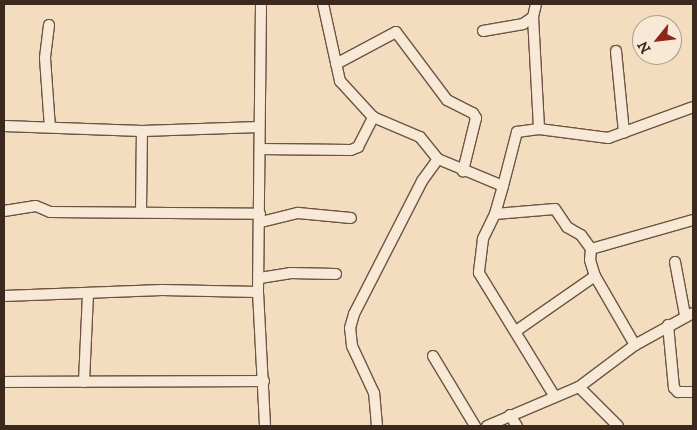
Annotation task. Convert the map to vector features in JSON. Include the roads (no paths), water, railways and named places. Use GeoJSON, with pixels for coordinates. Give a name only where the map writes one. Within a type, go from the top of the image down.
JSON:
{"type":"FeatureCollection","features":[{"type":"Feature","properties":{"kind":"street"},"geometry":{"type":"LineString","coordinates":[[261,4],[259,127],[261,218],[258,292],[264,381],[264,426]]}},
{"type":"Feature","properties":{"kind":"street"},"geometry":{"type":"LineString","coordinates":[[323,4],[340,81],[374,117],[420,137],[438,159],[503,186]]}},
{"type":"Feature","properties":{"kind":"street"},"geometry":{"type":"LineString","coordinates":[[536,4],[533,18],[539,129]]}},
{"type":"Feature","properties":{"kind":"street"},"geometry":{"type":"LineString","coordinates":[[483,32],[523,24],[533,18]]}},
{"type":"Feature","properties":{"kind":"street"},"geometry":{"type":"LineString","coordinates":[[49,25],[45,58],[50,127]]}},
{"type":"Feature","properties":{"kind":"street"},"geometry":{"type":"LineString","coordinates":[[336,64],[396,32],[447,100],[473,113],[476,118],[463,171]]}},
{"type":"Feature","properties":{"kind":"street"},"geometry":{"type":"LineString","coordinates":[[616,51],[624,133]]}},
{"type":"Feature","properties":{"kind":"street"},"geometry":{"type":"LineString","coordinates":[[555,397],[479,273],[483,240],[496,214],[515,133],[539,129],[608,138],[693,107]]}},
{"type":"Feature","properties":{"kind":"street"},"geometry":{"type":"LineString","coordinates":[[260,149],[351,150],[358,147],[374,117]]}},
{"type":"Feature","properties":{"kind":"street"},"geometry":{"type":"LineString","coordinates":[[4,126],[142,131],[259,127]]}},
{"type":"Feature","properties":{"kind":"street"},"geometry":{"type":"LineString","coordinates":[[141,210],[142,131]]}},
{"type":"Feature","properties":{"kind":"street"},"geometry":{"type":"LineString","coordinates":[[376,426],[374,393],[352,346],[350,328],[354,314],[402,226],[422,181],[438,159]]}},
{"type":"Feature","properties":{"kind":"street"},"geometry":{"type":"LineString","coordinates":[[4,211],[36,206],[50,212],[141,210],[261,218],[298,213],[351,218]]}},
{"type":"Feature","properties":{"kind":"street"},"geometry":{"type":"LineString","coordinates":[[496,214],[555,209],[567,227],[581,235],[591,249],[590,260],[595,276],[636,345]]}},
{"type":"Feature","properties":{"kind":"street"},"geometry":{"type":"LineString","coordinates":[[591,249],[693,220]]}},
{"type":"Feature","properties":{"kind":"street"},"geometry":{"type":"LineString","coordinates":[[487,426],[579,387],[636,345],[689,314],[675,262]]}},
{"type":"Feature","properties":{"kind":"street"},"geometry":{"type":"LineString","coordinates":[[260,278],[290,273],[336,274]]}},
{"type":"Feature","properties":{"kind":"street"},"geometry":{"type":"LineString","coordinates":[[516,331],[595,276]]}},
{"type":"Feature","properties":{"kind":"street"},"geometry":{"type":"LineString","coordinates":[[4,296],[88,295],[162,290],[258,292]]}},
{"type":"Feature","properties":{"kind":"street"},"geometry":{"type":"LineString","coordinates":[[84,382],[88,295]]}},
{"type":"Feature","properties":{"kind":"street"},"geometry":{"type":"LineString","coordinates":[[668,325],[674,388],[678,392],[693,392]]}},
{"type":"Feature","properties":{"kind":"street"},"geometry":{"type":"LineString","coordinates":[[433,356],[475,426]]}},
{"type":"Feature","properties":{"kind":"street"},"geometry":{"type":"LineString","coordinates":[[4,382],[264,381]]}},
{"type":"Feature","properties":{"kind":"street"},"geometry":{"type":"LineString","coordinates":[[579,387],[618,426]]}},
{"type":"Feature","properties":{"kind":"street"},"geometry":{"type":"LineString","coordinates":[[510,415],[518,426]]}}]}
